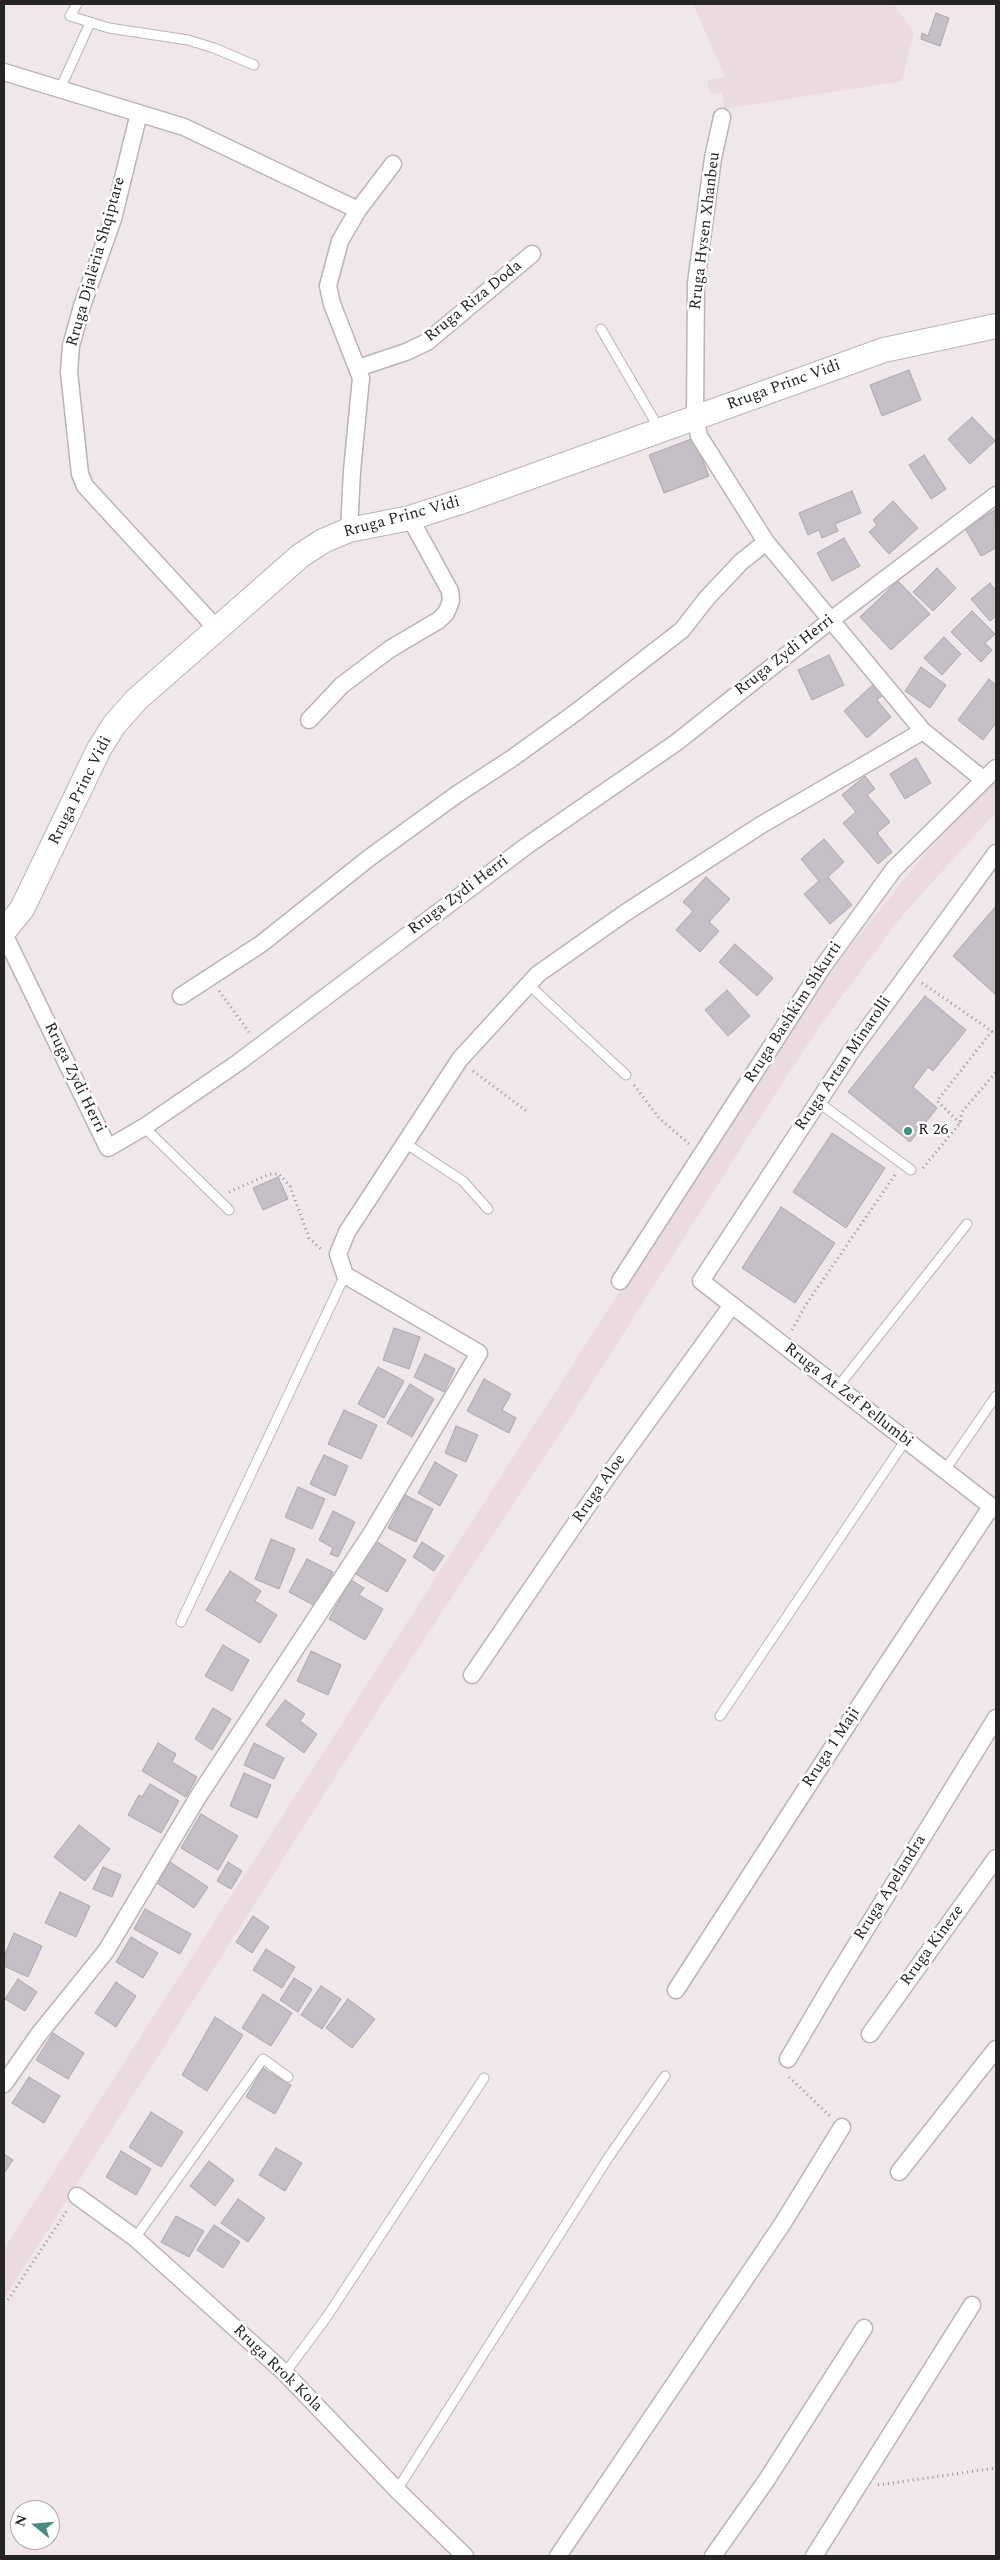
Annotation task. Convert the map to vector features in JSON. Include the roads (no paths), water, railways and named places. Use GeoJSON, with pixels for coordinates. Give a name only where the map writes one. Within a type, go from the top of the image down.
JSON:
{"type":"FeatureCollection","features":[{"type":"Feature","properties":{"kind":"street"},"geometry":{"type":"LineString","coordinates":[[4,72],[184,127],[358,210]]}},
{"type":"Feature","properties":{"kind":"street","name":"Rruga Djalëria Shqiptare"},"geometry":{"type":"LineString","coordinates":[[139,113],[113,219],[82,306],[71,346],[69,372],[80,474],[86,486],[217,630]]}},
{"type":"Feature","properties":{"kind":"street","name":"Rruga Hysen Xhanbeu"},"geometry":{"type":"LineString","coordinates":[[722,117],[713,158],[696,283],[695,418],[699,436],[766,542],[923,731],[984,780]]}},
{"type":"Feature","properties":{"kind":"street"},"geometry":{"type":"LineString","coordinates":[[349,530],[352,471],[361,378],[332,304],[328,286],[340,240],[358,210],[393,164]]}},
{"type":"Feature","properties":{"kind":"street","name":"Rruga Riza Doda"},"geometry":{"type":"LineString","coordinates":[[358,368],[406,352],[427,342],[532,254]]}},
{"type":"Feature","properties":{"kind":"street","name":"Rruga Princ Vidi"},"geometry":{"type":"LineString","coordinates":[[4,933],[22,909],[99,749],[114,725],[136,700],[300,556],[323,541],[349,530],[410,518],[661,431],[884,350],[996,326]]}},
{"type":"Feature","properties":{"kind":"street","name":"Rruga Zydi Herri"},"geometry":{"type":"LineString","coordinates":[[4,933],[108,1148],[144,1128],[260,1046],[524,847],[677,742],[831,620],[996,495]]}},
{"type":"Feature","properties":{"kind":"street"},"geometry":{"type":"LineString","coordinates":[[309,720],[342,685],[390,649],[439,620],[446,613],[451,601],[450,590],[410,518]]}},
{"type":"Feature","properties":{"kind":"street"},"geometry":{"type":"LineString","coordinates":[[181,996],[261,944],[369,858],[456,795],[576,713],[682,630],[706,598],[741,562],[766,542]]}},
{"type":"Feature","properties":{"kind":"street"},"geometry":{"type":"LineString","coordinates":[[4,2084],[39,2034],[106,1951],[198,1797],[371,1534],[479,1353],[345,1275],[338,1254],[347,1232],[460,1059],[538,974],[625,913],[761,826],[923,731]]}},
{"type":"Feature","properties":{"kind":"street","name":"Rruga Bashkim Shkurti"},"geometry":{"type":"LineString","coordinates":[[620,1281],[822,968],[894,869],[996,768]]}},
{"type":"Feature","properties":{"kind":"street","name":"Rruga Artan Minarolli"},"geometry":{"type":"LineString","coordinates":[[701,1281],[818,1102],[907,973],[996,853]]}},
{"type":"Feature","properties":{"kind":"street","name":"Rruga At Zef Pellumbi"},"geometry":{"type":"LineString","coordinates":[[701,1281],[994,1509]]}},
{"type":"Feature","properties":{"kind":"street","name":"Rruga Aloe"},"geometry":{"type":"LineString","coordinates":[[472,1675],[608,1476],[732,1306]]}},
{"type":"Feature","properties":{"kind":"street","name":"Rruga 1 Maji"},"geometry":{"type":"LineString","coordinates":[[676,1990],[875,1682],[994,1509]]}},
{"type":"Feature","properties":{"kind":"street","name":"Rruga Apelandra"},"geometry":{"type":"LineString","coordinates":[[788,2059],[837,1975],[996,1718]]}},
{"type":"Feature","properties":{"kind":"street","name":"Rruga Kineze"},"geometry":{"type":"LineString","coordinates":[[870,2034],[996,1858]]}},
{"type":"Feature","properties":{"kind":"street"},"geometry":{"type":"LineString","coordinates":[[899,2172],[996,2049]]}},
{"type":"Feature","properties":{"kind":"street"},"geometry":{"type":"LineString","coordinates":[[558,2556],[783,2223],[842,2127]]}},
{"type":"Feature","properties":{"kind":"street","name":"Rruga Rrok Kola"},"geometry":{"type":"LineString","coordinates":[[77,2196],[136,2238],[285,2373],[397,2490],[465,2556]]}},
{"type":"Feature","properties":{"kind":"street"},"geometry":{"type":"LineString","coordinates":[[814,2556],[972,2305]]}},
{"type":"Feature","properties":{"kind":"street"},"geometry":{"type":"LineString","coordinates":[[713,2556],[766,2481],[864,2328]]}},
{"type":"Feature","properties":{"kind":"lane"},"geometry":{"type":"LineString","coordinates":[[77,4],[70,16],[90,23],[132,32],[188,40],[214,48],[254,65]]}},
{"type":"Feature","properties":{"kind":"lane"},"geometry":{"type":"LineString","coordinates":[[60,89],[90,23]]}},
{"type":"Feature","properties":{"kind":"lane"},"geometry":{"type":"LineString","coordinates":[[601,329],[661,431]]}},
{"type":"Feature","properties":{"kind":"lane"},"geometry":{"type":"LineString","coordinates":[[529,985],[626,1075]]}},
{"type":"Feature","properties":{"kind":"lane"},"geometry":{"type":"LineString","coordinates":[[818,1102],[911,1170]]}},
{"type":"Feature","properties":{"kind":"lane"},"geometry":{"type":"LineString","coordinates":[[144,1128],[229,1210]]}},
{"type":"Feature","properties":{"kind":"lane"},"geometry":{"type":"LineString","coordinates":[[405,1143],[463,1181],[488,1209]]}},
{"type":"Feature","properties":{"kind":"lane"},"geometry":{"type":"LineString","coordinates":[[837,1388],[967,1224]]}},
{"type":"Feature","properties":{"kind":"lane"},"geometry":{"type":"LineString","coordinates":[[180,1622],[345,1275]]}},
{"type":"Feature","properties":{"kind":"lane"},"geometry":{"type":"LineString","coordinates":[[945,1470],[996,1396]]}},
{"type":"Feature","properties":{"kind":"lane"},"geometry":{"type":"LineString","coordinates":[[720,1716],[906,1441]]}},
{"type":"Feature","properties":{"kind":"lane"},"geometry":{"type":"LineString","coordinates":[[136,2238],[263,2058],[288,2077]]}},
{"type":"Feature","properties":{"kind":"lane"},"geometry":{"type":"LineString","coordinates":[[397,2490],[592,2182],[665,2076]]}},
{"type":"Feature","properties":{"kind":"lane"},"geometry":{"type":"LineString","coordinates":[[285,2373],[326,2318],[484,2078]]}},
{"type":"Feature","properties":{"kind":"place","name":"R 26"},"geometry":{"type":"Point","coordinates":[908,1131]}}]}
